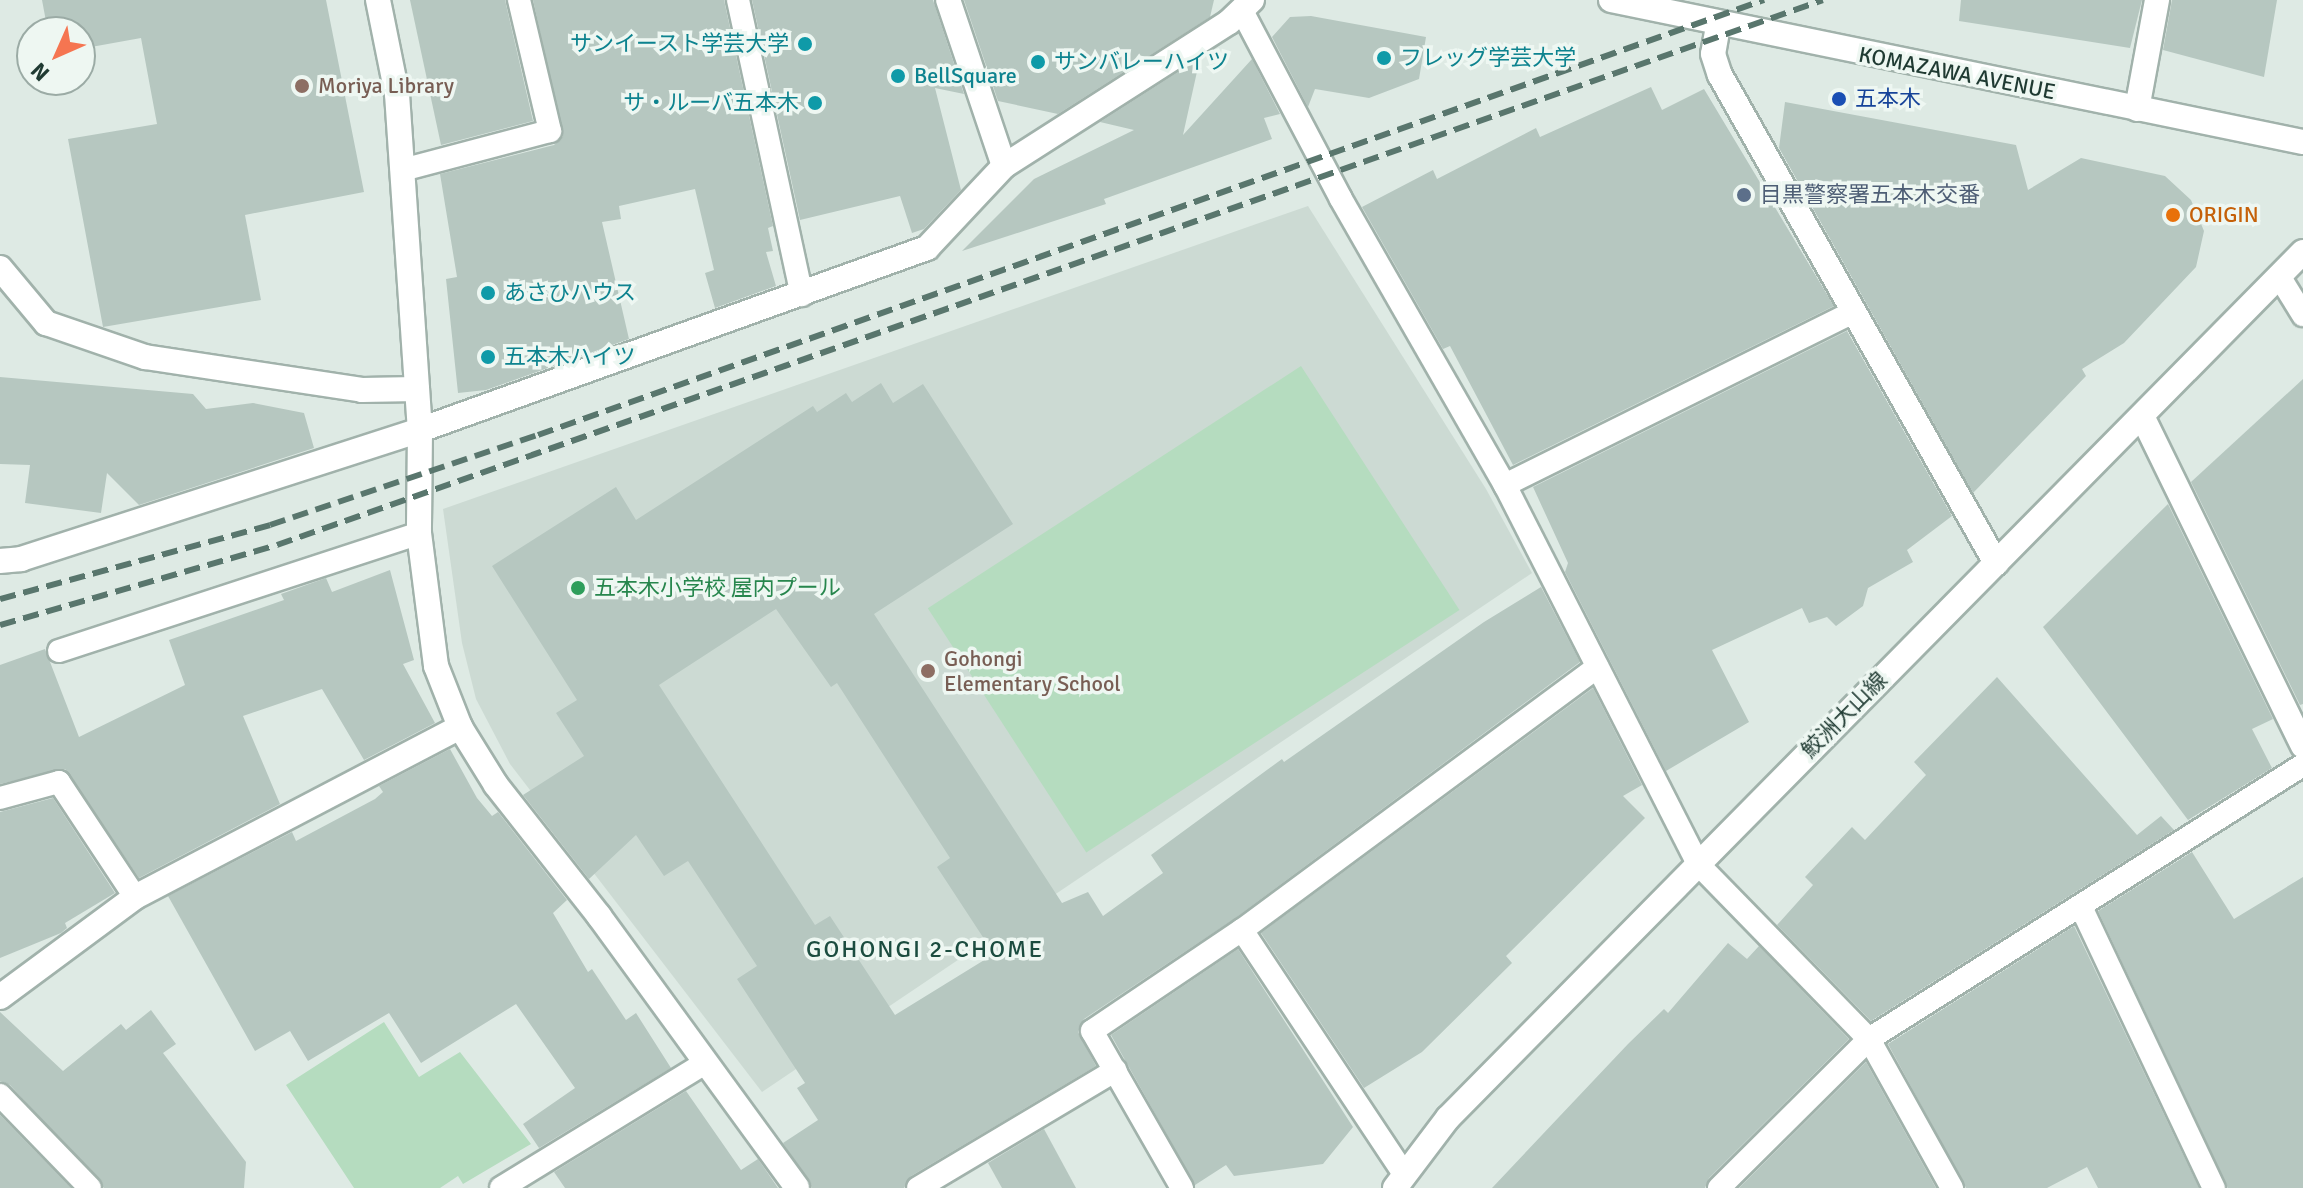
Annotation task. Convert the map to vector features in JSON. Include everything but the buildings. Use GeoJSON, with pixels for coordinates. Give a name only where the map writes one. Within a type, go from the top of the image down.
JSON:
{"type":"FeatureCollection","features":[{"type":"Feature","properties":{"kind":"street"},"geometry":{"type":"LineString","coordinates":[[378,0],[397,94],[420,430],[419,533],[436,666],[460,727],[496,785],[599,916],[797,1188]]}},
{"type":"Feature","properties":{"kind":"street"},"geometry":{"type":"LineString","coordinates":[[948,0],[1004,166]]}},
{"type":"Feature","properties":{"kind":"street","name":"KOMAZAWA AVENUE"},"geometry":{"type":"LineString","coordinates":[[1611,0],[1687,9],[1718,26],[2303,142]]}},
{"type":"Feature","properties":{"kind":"street"},"geometry":{"type":"LineString","coordinates":[[2137,109],[2157,0]]}},
{"type":"Feature","properties":{"kind":"street"},"geometry":{"type":"LineString","coordinates":[[0,561],[21,559],[420,430],[927,248],[1004,166],[1247,6]]}},
{"type":"Feature","properties":{"kind":"street"},"geometry":{"type":"LineString","coordinates":[[1718,26],[1713,54],[1720,75],[1996,563]]}},
{"type":"Feature","properties":{"kind":"street","name":"鮫洲大山線"},"geometry":{"type":"LineString","coordinates":[[1406,1184],[1448,1118],[2303,252]]}},
{"type":"Feature","properties":{"kind":"street"},"geometry":{"type":"LineString","coordinates":[[0,268],[46,323],[145,357],[362,390],[417,389]]}},
{"type":"Feature","properties":{"kind":"street"},"geometry":{"type":"LineString","coordinates":[[2142,416],[2303,746]]}},
{"type":"Feature","properties":{"kind":"street"},"geometry":{"type":"LineString","coordinates":[[0,997],[135,897],[460,727]]}},
{"type":"Feature","properties":{"kind":"lane"},"geometry":{"type":"LineString","coordinates":[[402,170],[550,131],[519,0]]}},
{"type":"Feature","properties":{"kind":"lane"},"geometry":{"type":"LineString","coordinates":[[738,0],[802,295]]}},
{"type":"Feature","properties":{"kind":"lane"},"geometry":{"type":"LineString","coordinates":[[1247,6],[1341,199],[1505,485],[1698,864],[1869,1039],[1952,1188]]}},
{"type":"Feature","properties":{"kind":"lane"},"geometry":{"type":"LineString","coordinates":[[2279,276],[2303,315]]}},
{"type":"Feature","properties":{"kind":"lane"},"geometry":{"type":"LineString","coordinates":[[1505,485],[1854,312]]}},
{"type":"Feature","properties":{"kind":"lane"},"geometry":{"type":"LineString","coordinates":[[59,651],[419,533]]}},
{"type":"Feature","properties":{"kind":"lane"},"geometry":{"type":"LineString","coordinates":[[1182,1188],[1092,1031],[1242,930],[1597,667]]}},
{"type":"Feature","properties":{"kind":"lane"},"geometry":{"type":"LineString","coordinates":[[1719,1188],[1869,1039],[2303,765]]}},
{"type":"Feature","properties":{"kind":"lane"},"geometry":{"type":"LineString","coordinates":[[0,798],[59,782],[135,897]]}},
{"type":"Feature","properties":{"kind":"lane"},"geometry":{"type":"LineString","coordinates":[[2081,907],[2214,1188]]}},
{"type":"Feature","properties":{"kind":"lane"},"geometry":{"type":"LineString","coordinates":[[1242,930],[1406,1184]]}},
{"type":"Feature","properties":{"kind":"lane"},"geometry":{"type":"LineString","coordinates":[[501,1188],[705,1063]]}},
{"type":"Feature","properties":{"kind":"lane"},"geometry":{"type":"LineString","coordinates":[[918,1188],[1116,1070]]}},
{"type":"Feature","properties":{"kind":"lane"},"geometry":{"type":"LineString","coordinates":[[0,1095],[90,1188]]}},
{"type":"Feature","properties":{"kind":"shaded area","name":"Gohongi Elementary School"},"geometry":{"type":"Polygon","coordinates":[[[1308,206],[1486,489],[1532,573],[762,1092],[510,764],[476,699],[462,643],[443,509],[1308,206]]]}},
{"type":"Feature","properties":{"kind":"green space"},"geometry":{"type":"Polygon","coordinates":[[[1301,366],[1459,610],[1086,852],[928,608],[1301,366]]]}},
{"type":"Feature","properties":{"kind":"green space"},"geometry":{"type":"Polygon","coordinates":[[[384,1022],[419,1077],[460,1052],[531,1144],[463,1184],[458,1176],[440,1188],[354,1188],[286,1085],[384,1022]]]}},
{"type":"Feature","properties":{"kind":"railway"},"geometry":{"type":"LineString","coordinates":[[0,599],[270,525],[538,435],[1764,0]]}},
{"type":"Feature","properties":{"kind":"railway"},"geometry":{"type":"LineString","coordinates":[[0,625],[277,545],[1823,0]]}},
{"type":"Feature","properties":{"kind":"place","name":"サンイースト学芸大学"},"geometry":{"type":"Point","coordinates":[805,44]}},
{"type":"Feature","properties":{"kind":"place","name":"フレッグ学芸大学"},"geometry":{"type":"Point","coordinates":[1384,58]}},
{"type":"Feature","properties":{"kind":"place","name":"サンバレーハイツ"},"geometry":{"type":"Point","coordinates":[1038,62]}},
{"type":"Feature","properties":{"kind":"place","name":"BellSquare"},"geometry":{"type":"Point","coordinates":[898,76]}},
{"type":"Feature","properties":{"kind":"place","name":"Moriya Library"},"geometry":{"type":"Point","coordinates":[302,86]}},
{"type":"Feature","properties":{"kind":"place","name":"五本木"},"geometry":{"type":"Point","coordinates":[1839,99]}},
{"type":"Feature","properties":{"kind":"place","name":"サ・ルーバ五本木"},"geometry":{"type":"Point","coordinates":[815,103]}},
{"type":"Feature","properties":{"kind":"place","name":"目黒警察署五本木交番"},"geometry":{"type":"Point","coordinates":[1744,195]}},
{"type":"Feature","properties":{"kind":"place","name":"ORIGIN"},"geometry":{"type":"Point","coordinates":[2173,215]}},
{"type":"Feature","properties":{"kind":"place","name":"あさひハウス"},"geometry":{"type":"Point","coordinates":[488,293]}},
{"type":"Feature","properties":{"kind":"place","name":"五本木ハイツ"},"geometry":{"type":"Point","coordinates":[488,357]}},
{"type":"Feature","properties":{"kind":"place","name":"五本木小学校 屋内プール"},"geometry":{"type":"Point","coordinates":[578,588]}},
{"type":"Feature","properties":{"kind":"place","name":"Gohongi Elementary School"},"geometry":{"type":"Point","coordinates":[928,671]}},
{"type":"Feature","properties":{"kind":"district","name":"GOHONGI 2-CHOME"},"geometry":{"type":"Point","coordinates":[925,950]}}]}
